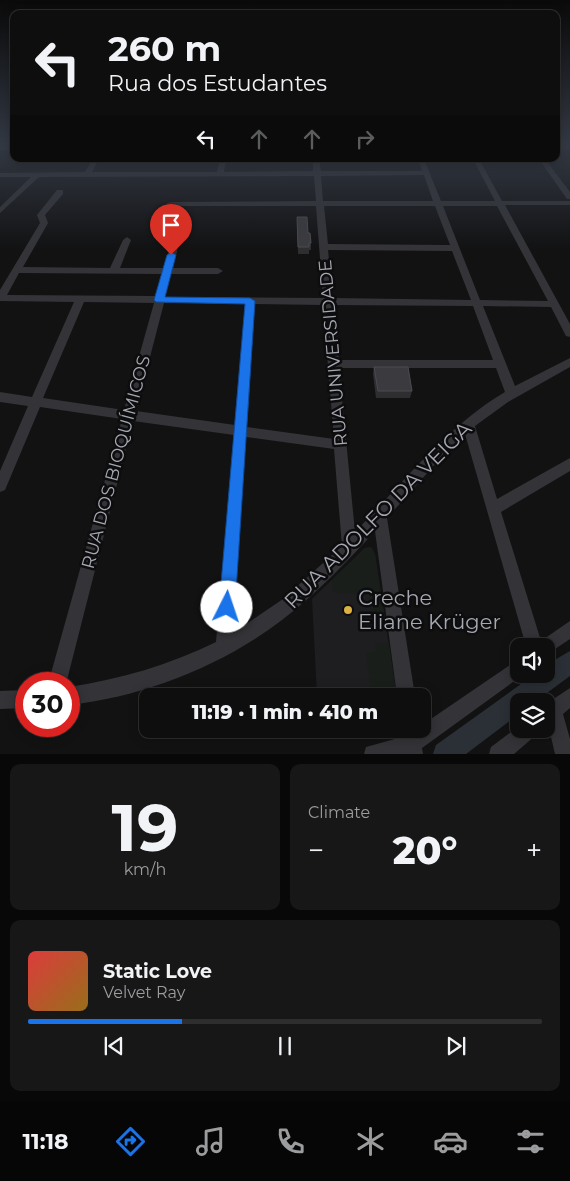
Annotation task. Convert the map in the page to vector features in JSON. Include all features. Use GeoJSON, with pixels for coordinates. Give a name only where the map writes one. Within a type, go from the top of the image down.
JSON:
{"type":"FeatureCollection","features":[{"type":"Feature","properties":{"kind":"street"},"geometry":{"type":"LineString","coordinates":[[0,211],[33,179]]}},
{"type":"Feature","properties":{"kind":"street","name":"RUA UNIVERSIDADE"},"geometry":{"type":"LineString","coordinates":[[318,179],[349,547]]}},
{"type":"Feature","properties":{"kind":"street"},"geometry":{"type":"LineString","coordinates":[[428,179],[512,394]]}},
{"type":"Feature","properties":{"kind":"street"},"geometry":{"type":"LineString","coordinates":[[487,179],[570,333]]}},
{"type":"Feature","properties":{"kind":"street"},"geometry":{"type":"LineString","coordinates":[[557,179],[570,197]]}},
{"type":"Feature","properties":{"kind":"street"},"geometry":{"type":"LineString","coordinates":[[0,298],[44,223],[41,215],[60,192]]}},
{"type":"Feature","properties":{"kind":"street"},"geometry":{"type":"LineString","coordinates":[[170,204],[570,203]]}},
{"type":"Feature","properties":{"kind":"street"},"geometry":{"type":"LineString","coordinates":[[114,270],[127,240]]}},
{"type":"Feature","properties":{"kind":"street","name":"RUA DOS BIOQUÍMICOS"},"geometry":{"type":"LineString","coordinates":[[60,672],[176,240]]}},
{"type":"Feature","properties":{"kind":"street"},"geometry":{"type":"LineString","coordinates":[[324,247],[455,248]]}},
{"type":"Feature","properties":{"kind":"street"},"geometry":{"type":"LineString","coordinates":[[17,270],[218,271]]}},
{"type":"Feature","properties":{"kind":"street"},"geometry":{"type":"LineString","coordinates":[[0,298],[555,304]]}},
{"type":"Feature","properties":{"kind":"street"},"geometry":{"type":"LineString","coordinates":[[0,486],[80,299]]}},
{"type":"Feature","properties":{"kind":"street"},"geometry":{"type":"LineString","coordinates":[[224,646],[250,301]]}},
{"type":"Feature","properties":{"kind":"street","name":"RUA ADOLFO DA VEIGA"},"geometry":{"type":"LineString","coordinates":[[80,694],[111,689],[144,680],[189,663],[224,646],[275,615],[349,547],[468,423],[512,394],[570,362]]}},
{"type":"Feature","properties":{"kind":"street"},"geometry":{"type":"LineString","coordinates":[[334,364],[500,364]]}},
{"type":"Feature","properties":{"kind":"street"},"geometry":{"type":"LineString","coordinates":[[0,397],[341,445]]}},
{"type":"Feature","properties":{"kind":"street"},"geometry":{"type":"LineString","coordinates":[[468,423],[532,638]]}},
{"type":"Feature","properties":{"kind":"street"},"geometry":{"type":"LineString","coordinates":[[494,509],[570,464]]}},
{"type":"Feature","properties":{"kind":"street"},"geometry":{"type":"LineString","coordinates":[[380,516],[405,688]]}},
{"type":"Feature","properties":{"kind":"street"},"geometry":{"type":"LineString","coordinates":[[555,640],[570,629]]}},
{"type":"Feature","properties":{"kind":"street"},"geometry":{"type":"LineString","coordinates":[[373,754],[412,742],[510,673]]}},
{"type":"Feature","properties":{"kind":"street"},"geometry":{"type":"LineString","coordinates":[[555,710],[570,697]]}},
{"type":"Feature","properties":{"kind":"street"},"geometry":{"type":"LineString","coordinates":[[0,700],[15,699]]}},
{"type":"Feature","properties":{"kind":"street"},"geometry":{"type":"LineString","coordinates":[[555,725],[566,749]]}},
{"type":"Feature","properties":{"kind":"street"},"geometry":{"type":"LineString","coordinates":[[498,754],[518,738]]}},
{"type":"Feature","properties":{"kind":"shaded area","name":"Creche Eliane Krüger"},"geometry":{"type":"Polygon","coordinates":[[[371,547],[375,554],[395,688],[317,688],[312,599],[365,548],[371,547]]]}},
{"type":"Feature","properties":{"kind":"shaded area"},"geometry":{"type":"Polygon","coordinates":[[[371,547],[375,554],[386,626],[373,627],[369,595],[333,592],[332,580],[365,548],[371,547]]]}},
{"type":"Feature","properties":{"kind":"shaded area"},"geometry":{"type":"Polygon","coordinates":[[[375,643],[389,643],[395,688],[370,688],[366,653],[376,652],[375,643]]]}},
{"type":"Feature","properties":{"kind":"building"},"geometry":{"type":"Polygon","coordinates":[[[297,217],[307,217],[311,243],[309,243],[309,247],[298,247],[297,217]]]}},
{"type":"Feature","properties":{"kind":"building"},"geometry":{"type":"Polygon","coordinates":[[[374,367],[408,367],[412,391],[378,391],[374,367]]]}},
{"type":"Feature","properties":{"kind":"waterway"},"geometry":{"type":"LineString","coordinates":[[445,754],[570,662]]}},
{"type":"Feature","properties":{"kind":"place","name":"Creche Eliane Krüger"},"geometry":{"type":"Point","coordinates":[348,610]}},
{"type":"Feature","properties":{"kind":"route"},"geometry":{"type":"LineString","coordinates":[[171,255],[159,300],[250,301],[227,607]]}}]}
